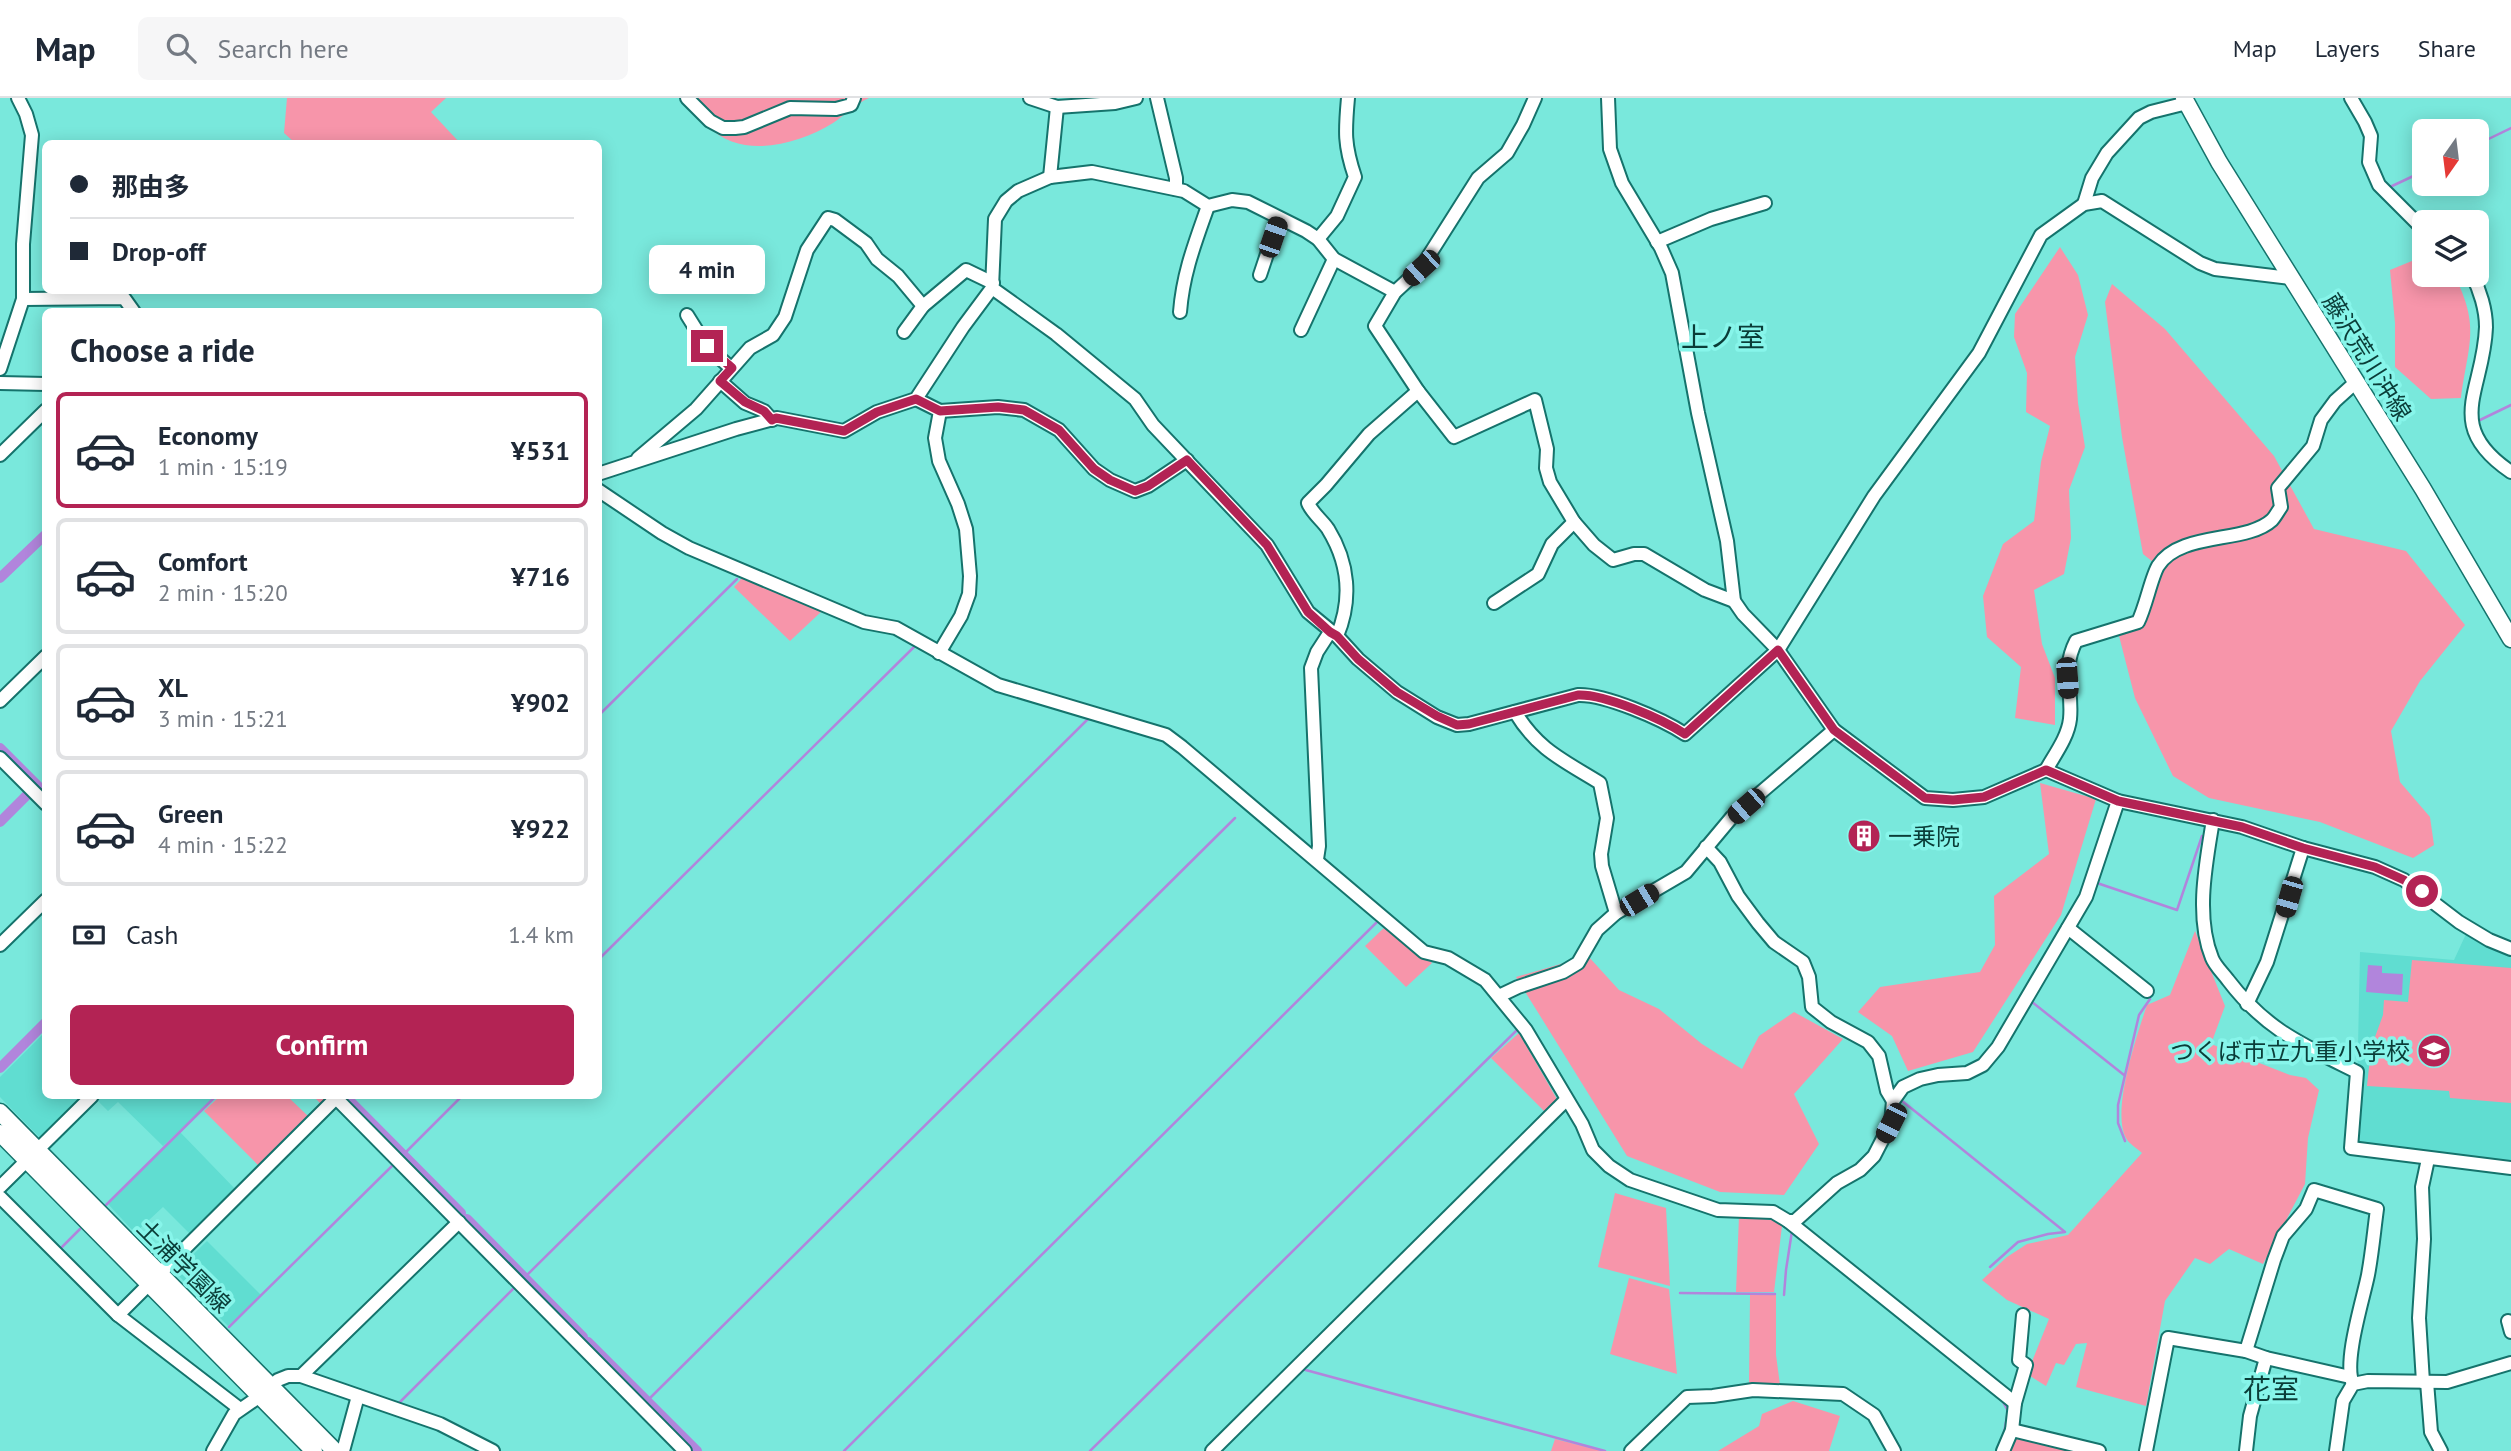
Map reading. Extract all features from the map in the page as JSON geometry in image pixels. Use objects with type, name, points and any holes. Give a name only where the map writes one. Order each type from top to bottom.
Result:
[{"type":"main road","name":"藤沢荒川沖線","points":[[2186,101],[2219,162],[2423,489],[2511,639]]},
{"type":"main road","name":"土浦学園線","points":[[0,1112],[32,1156],[266,1391],[335,1451]]},
{"type":"main road","name":"土浦学園線","points":[[0,1133],[32,1156]]},
{"type":"main road","name":"土浦学園線","points":[[266,1391],[314,1451]]},
{"type":"street","points":[[0,369],[2,352],[23,299],[23,244],[32,135],[18,98]]},
{"type":"street","points":[[687,98],[710,121],[723,128],[744,127],[790,108],[836,109],[851,105],[854,98]]},
{"type":"street","points":[[1030,98],[1057,107],[1115,103],[1136,98]]},
{"type":"street","points":[[1157,98],[1176,177],[1176,189]]},
{"type":"street","points":[[1318,239],[1337,216],[1355,177],[1345,139],[1348,98]]},
{"type":"street","points":[[1535,98],[1507,153],[1478,178],[1421,268],[1395,292],[1375,326],[1418,391],[1454,437],[1535,400],[1547,449],[1546,468],[1550,482],[1574,522],[1594,545],[1614,560],[1644,554],[1705,590],[1734,601]]},
{"type":"street","points":[[1608,98],[1610,149],[1622,183],[1672,273],[1698,413],[1727,541],[1734,601],[1778,650],[1834,730],[1925,798],[1953,800],[1984,797],[2046,770],[2062,742],[2070,719],[2067,678],[2069,654],[2076,641],[2138,622],[2158,566],[2170,555],[2202,540],[2251,531],[2271,521],[2281,507],[2278,488],[2313,446],[2322,420],[2336,401],[2356,382]]},
{"type":"street","points":[[2351,98],[2371,136],[2369,162],[2379,185],[2412,218]]},
{"type":"street","points":[[2084,204],[2092,178],[2107,153],[2139,118],[2186,101]]},
{"type":"street","points":[[1050,177],[1057,107]]},
{"type":"street","points":[[602,473],[776,418],[844,431],[877,412],[916,399],[993,285],[995,219],[1006,201],[1018,191],[1050,177],[1092,172],[1184,191],[1208,206],[1232,200],[1248,202],[1318,239],[1334,259],[1395,292]]},
{"type":"street","points":[[904,332],[923,306],[965,270],[993,285],[1135,399],[1153,425],[1267,545],[1308,612],[1397,692],[1437,716],[1457,725],[1469,724],[1578,695],[1592,694],[1616,702],[1685,734],[1778,650],[1874,496],[1979,353],[2041,235],[2084,204],[2102,201],[2200,263],[2215,269],[2290,278]]},
{"type":"street","points":[[1657,242],[1711,219],[1765,203]]},
{"type":"street","points":[[1180,312],[1182,283],[1208,206]]},
{"type":"street","points":[[633,463],[696,409],[750,348],[773,335],[785,317],[807,250],[828,218],[835,220],[866,243],[877,259],[898,276],[923,306]]},
{"type":"street","points":[[1260,275],[1279,218]]},
{"type":"street","points":[[1301,330],[1334,259]]},
{"type":"street","points":[[2476,287],[2486,325],[2470,419],[2480,446],[2511,472]]},
{"type":"street","points":[[23,299],[111,296],[124,298],[131,308]]},
{"type":"street","points":[[687,315],[707,346],[732,368]]},
{"type":"street","points":[[720,381],[745,402],[764,411],[772,420]]},
{"type":"street","points":[[0,383],[42,384]]},
{"type":"street","points":[[1317,859],[1319,846],[1311,667],[1317,652],[1345,617],[1348,602],[1346,570],[1327,528],[1308,503],[1369,433],[1418,391]]},
{"type":"street","points":[[916,399],[940,411],[998,407],[1024,410],[1059,430],[1102,475],[1135,491],[1148,486],[1187,460]]},
{"type":"street","points":[[939,653],[961,616],[969,594],[970,576],[966,529],[939,461],[935,438],[940,411]]},
{"type":"street","points":[[0,455],[42,414]]},
{"type":"street","points":[[602,493],[690,548],[864,622],[896,628],[998,685],[1166,736],[1317,859],[1424,951],[1448,958],[1485,980],[1526,1030],[1582,1124],[1593,1150],[1609,1166],[1630,1180],[1718,1210],[1773,1212],[1788,1221],[2015,1403]]},
{"type":"street","points":[[1494,603],[1538,574],[1552,544],[1574,522]]},
{"type":"street","points":[[0,701],[42,660]]},
{"type":"street","points":[[1515,712],[1528,733],[1546,750],[1600,783],[1607,818],[1601,854],[1602,866],[1616,913]]},
{"type":"street","points":[[1499,996],[1563,972],[1578,963],[1597,930],[1616,913],[1686,872],[1732,817],[1834,730]]},
{"type":"street","points":[[0,758],[42,800]]},
{"type":"street","points":[[2046,770],[2118,801],[2213,820],[2375,867],[2404,880],[2422,891],[2459,922],[2489,940],[2511,949]]},
{"type":"street","points":[[1788,1221],[1795,1221],[1837,1183],[1860,1170],[1874,1156],[1891,1123],[1893,1101],[1903,1087],[1938,1075],[1967,1073],[1983,1065],[2008,1031],[2086,898],[2118,801]]},
{"type":"street","points":[[2213,820],[2205,869],[2203,905],[2204,925],[2212,960],[2247,1004],[2277,1030],[2357,1072],[2351,1148],[2511,1168]]},
{"type":"street","points":[[1706,847],[1720,862],[1738,895],[1774,942],[1803,962],[1809,977],[1812,1007],[1832,1022],[1868,1042],[1879,1056],[1887,1091],[1893,1101]]},
{"type":"street","points":[[2247,1004],[2278,932],[2303,848]]},
{"type":"street","points":[[0,945],[42,904]]},
{"type":"street","points":[[2068,928],[2147,991]]},
{"type":"street","points":[[0,1187],[89,1099]]},
{"type":"street","points":[[118,1315],[333,1099]]},
{"type":"street","points":[[337,1099],[685,1451]]},
{"type":"street","points":[[1212,1451],[1566,1100]]},
{"type":"street","points":[[2428,1158],[2422,1187],[2424,1239],[2419,1318],[2431,1432],[2441,1451]]},
{"type":"street","points":[[2246,1351],[2283,1236],[2306,1209],[2314,1190],[2377,1209],[2368,1275],[2353,1341],[2352,1380],[2343,1401],[2336,1451]]},
{"type":"street","points":[[0,1197],[118,1315],[240,1409]]},
{"type":"street","points":[[301,1376],[459,1222]]},
{"type":"street","points":[[2003,1451],[2012,1430],[2015,1403],[2026,1365],[2019,1360],[2023,1315]]},
{"type":"street","points":[[2146,1451],[2168,1338],[2246,1351],[2352,1380],[2447,1382],[2511,1363]]},
{"type":"street","points":[[2246,1451],[2250,1416],[2266,1358]]},
{"type":"street","points":[[213,1451],[234,1414],[278,1380],[288,1376],[301,1376],[440,1424],[488,1449]]},
{"type":"street","points":[[1631,1451],[1687,1397],[1754,1390],[1843,1395],[1874,1415],[1894,1451]]},
{"type":"street","points":[[343,1451],[358,1396]]},
{"type":"street","points":[[2012,1430],[2099,1451]]},
{"type":"shaded area","points":[[287,98],[446,98],[431,112],[457,140],[292,140],[284,133]]},
{"type":"shaded area","points":[[691,98],[869,98],[833,123],[803,138],[769,146],[753,146],[721,137],[705,123]]},
{"type":"shaded area","points":[[2060,247],[2078,275],[2088,315],[2075,357],[2085,447],[2069,490],[2071,538],[2064,574],[2034,590],[2042,644],[2055,678],[2055,725],[2015,718],[2021,667],[1987,637],[1983,596],[2003,544],[2034,521],[2041,462],[2050,426],[2026,412],[2027,373],[2014,337],[2015,314]]},
{"type":"shaded area","points":[[2412,261],[2412,287],[2459,287],[2470,323],[2469,350],[2461,398],[2431,399],[2395,367],[2395,323],[2390,270]]},
{"type":"shaded area","points":[[2112,284],[2165,329],[2274,456],[2314,529],[2406,551],[2465,625],[2420,681],[2391,731],[2400,782],[2430,817],[2434,845],[2413,858],[2320,822],[2209,798],[2173,776],[2135,698],[2118,632],[2138,622],[2158,566],[2143,554],[2122,437],[2105,302]]},
{"type":"shaded area","points":[[743,577],[822,611],[790,641],[734,587]]},
{"type":"shaded area","points":[[2040,783],[2096,799],[2061,915],[1973,1052],[1908,1071],[1892,1036],[1858,1012],[1880,987],[1980,972],[1995,945],[1994,896],[2049,854]]},
{"type":"shaded area","points":[[1387,925],[1432,963],[1406,987],[1365,946]]},
{"type":"shaded area","points":[[2195,931],[2225,1006],[2211,1044],[2290,1075],[2306,1078],[2319,1090],[2308,1138],[2305,1184],[2263,1264],[2229,1249],[2210,1264],[2195,1258],[2165,1301],[2146,1406],[2076,1387],[2087,1343],[2076,1344],[2064,1365],[2056,1363],[2046,1386],[2027,1374],[2049,1319],[2007,1300],[1982,1280],[2007,1257],[2027,1244],[2068,1235],[2142,1153],[2127,1140],[2122,1126],[2123,1092],[2127,1073],[2147,1005],[2170,995]]},
{"type":"shaded area","name":"つくば市立九重小学校","points":[[2466,934],[2511,954],[2511,1163],[2359,1146],[2356,1141],[2360,952],[2454,960]]},
{"type":"shaded area","points":[[1588,956],[1619,990],[1659,1009],[1702,1044],[1742,1069],[1759,1036],[1794,1012],[1843,1039],[1794,1094],[1819,1144],[1784,1195],[1720,1192],[1627,1156],[1516,977]]},
{"type":"shaded area","points":[[2412,960],[2511,968],[2511,1103],[2450,1098],[2449,1091],[2367,1086],[2371,1048],[2383,1015],[2384,1000],[2408,1002]]},
{"type":"shaded area","points":[[2368,965],[2382,966],[2382,973],[2403,974],[2402,995],[2366,992]]},
{"type":"shaded area","points":[[1519,1033],[1558,1101],[1546,1113],[1491,1058]]},
{"type":"shaded area","points":[[42,1035],[42,1099],[82,1099],[41,1139],[0,1097],[0,1077]]},
{"type":"shaded area","points":[[96,1099],[213,1099],[163,1146],[118,1102],[108,1111]]},
{"type":"shaded area","points":[[217,1099],[290,1099],[308,1116],[321,1104],[316,1099],[330,1100],[261,1168],[204,1111]]},
{"type":"shaded area","points":[[180,1132],[237,1191],[191,1235],[163,1207],[135,1233],[108,1204]]},
{"type":"shaded area","points":[[1615,1193],[1666,1208],[1670,1286],[1598,1267]]},
{"type":"shaded area","points":[[1739,1216],[1780,1221],[1782,1226],[1774,1292],[1736,1292]]},
{"type":"shaded area","points":[[207,1241],[261,1295],[228,1326],[175,1272]]},
{"type":"shaded area","points":[[1629,1278],[1669,1289],[1677,1374],[1610,1354]]},
{"type":"shaded area","points":[[1750,1295],[1776,1295],[1776,1355],[1780,1385],[1749,1383]]},
{"type":"shaded area","points":[[1793,1401],[1840,1416],[1829,1451],[1718,1451],[1759,1426],[1762,1414]]},
{"type":"shaded area","points":[[2013,1436],[2076,1451],[2009,1451]]},
{"type":"shaded area","points":[[1555,1439],[1603,1451],[1551,1451]]},
{"type":"waterway","points":[[2489,139],[2511,128]]},
{"type":"waterway","points":[[2390,187],[2412,177]]},
{"type":"waterway","points":[[2480,420],[2511,405]]},
{"type":"waterway","points":[[0,578],[42,538]]},
{"type":"waterway","points":[[602,712],[737,579]]},
{"type":"waterway","points":[[602,956],[916,645]]},
{"type":"waterway","points":[[524,1278],[1088,719]]},
{"type":"waterway","points":[[0,748],[42,790]]},
{"type":"waterway","points":[[0,822],[29,793]]},
{"type":"waterway","points":[[647,1401],[1235,818]]},
{"type":"waterway","points":[[2097,883],[2177,910],[2202,836]]},
{"type":"waterway","points":[[844,1451],[1379,920]]},
{"type":"waterway","points":[[2125,1141],[2118,1123],[2118,1105],[2139,1015],[2150,999]]},
{"type":"waterway","points":[[2032,1002],[2124,1075]]},
{"type":"waterway","points":[[0,1068],[42,1026]]},
{"type":"waterway","points":[[1090,1451],[1517,1030]]},
{"type":"waterway","points":[[106,1205],[213,1099]]},
{"type":"waterway","points":[[348,1099],[461,1213]]},
{"type":"waterway","points":[[403,1155],[459,1099]]},
{"type":"waterway","points":[[1901,1100],[2065,1232],[2018,1242],[1990,1267]]},
{"type":"waterway","points":[[229,1327],[394,1164]]},
{"type":"waterway","points":[[467,1219],[583,1337]]},
{"type":"waterway","points":[[60,1249],[80,1229]]},
{"type":"waterway","points":[[1784,1295],[1792,1231]]},
{"type":"waterway","points":[[398,1404],[516,1286]]},
{"type":"waterway","points":[[1680,1293],[1775,1294]]},
{"type":"waterway","points":[[588,1342],[697,1451]]},
{"type":"waterway","points":[[1302,1369],[1605,1451]]},
{"type":"waterway","points":[[2002,1400],[2008,1411],[2004,1433]]},
{"type":"place","name":"一乗院","points":[[1864,836]]},
{"type":"place","name":"つくば市立九重小学校","points":[[2434,1051]]},
{"type":"district","name":"上ノ室","points":[[1723,336]]},
{"type":"district","name":"花室","points":[[2271,1388]]},
{"type":"route","points":[[707,346],[732,368],[720,381],[745,402],[764,411],[772,420],[776,418],[844,431],[877,412],[916,399],[940,411],[998,407],[1024,410],[1059,430],[1094,469],[1110,480],[1135,491],[1148,486],[1187,460],[1267,545],[1308,612],[1397,692],[1457,725],[1578,695],[1592,694],[1616,702],[1685,734],[1778,650],[1834,730],[1925,798],[1953,800],[1984,797],[2046,770],[2118,801],[2242,827],[2303,848],[2375,867],[2422,891]]}]
